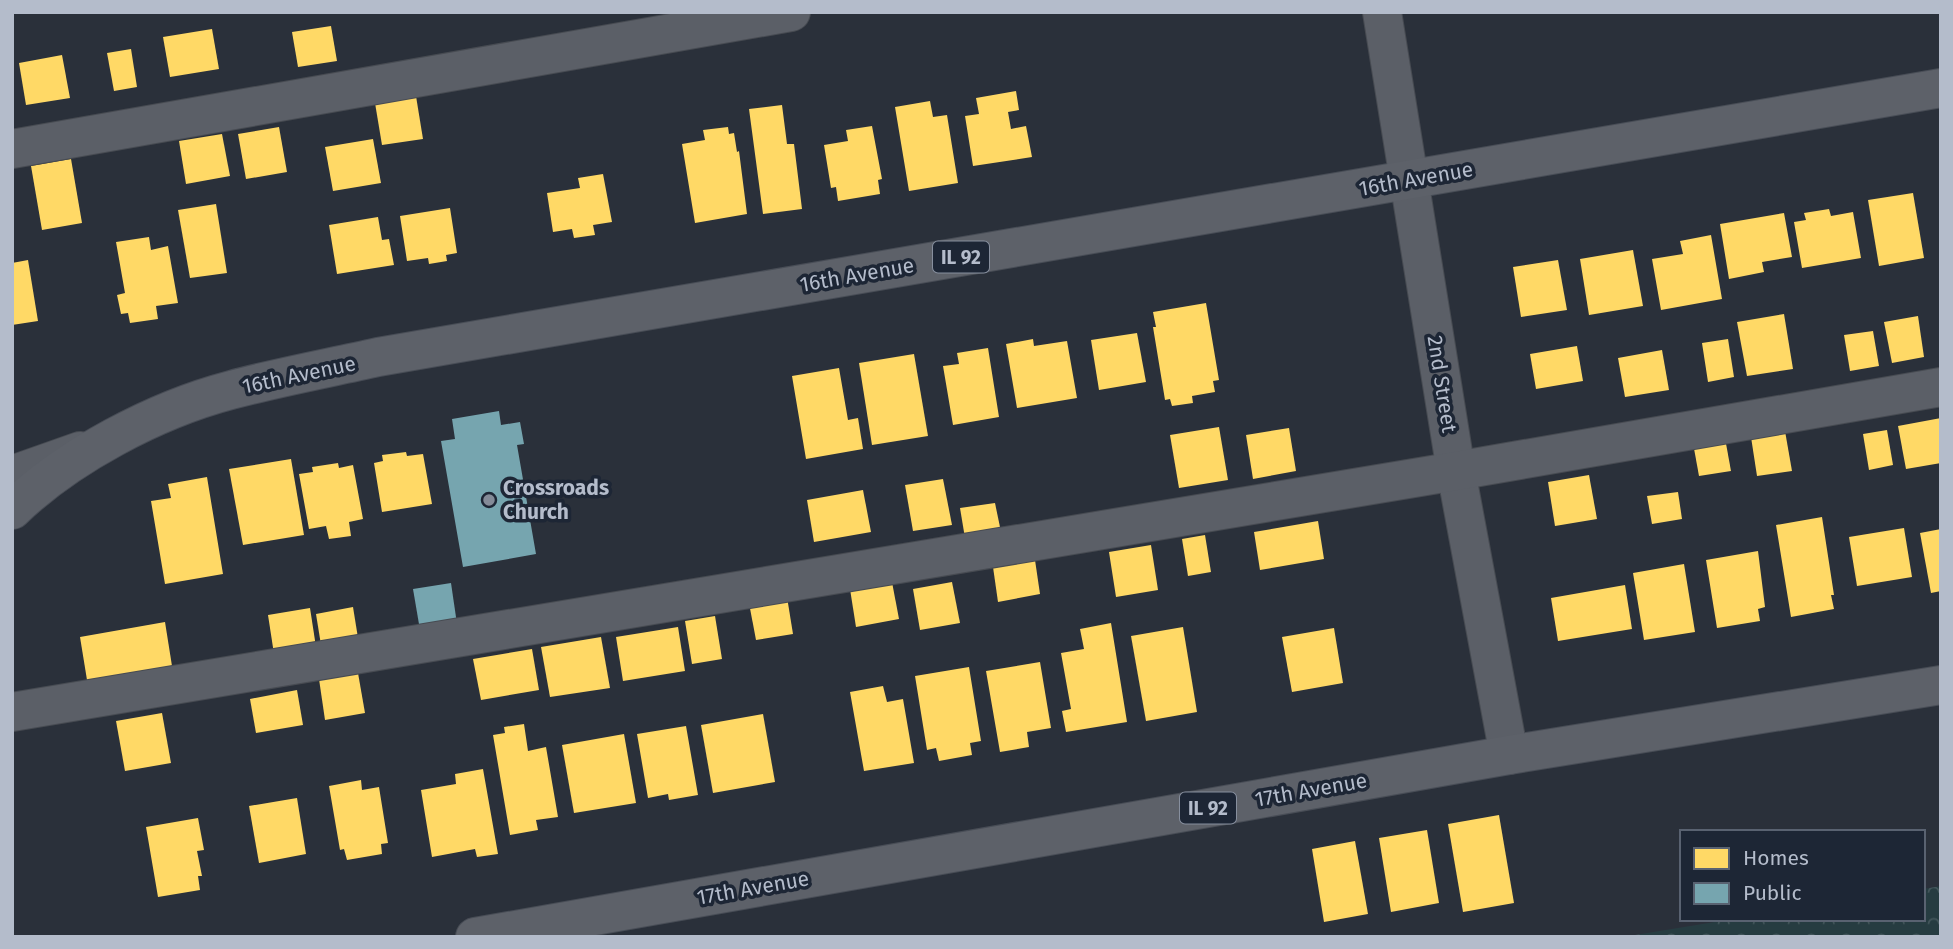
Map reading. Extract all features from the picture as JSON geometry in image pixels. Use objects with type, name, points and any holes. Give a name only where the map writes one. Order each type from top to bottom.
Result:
[{"type":"main road","name":"16th Avenue","points":[[12,510],[38,485],[100,444],[159,416],[229,390],[378,357],[1941,88]]},
{"type":"main road","name":"17th Avenue","points":[[475,937],[1509,755],[1941,685]]},
{"type":"street","points":[[12,149],[791,12]]},
{"type":"street","name":"2nd Street","points":[[1382,12],[1456,471],[1509,755]]},
{"type":"street","points":[[12,712],[1456,471],[1941,387]]},
{"type":"street","points":[[12,475],[100,444]]},
{"type":"green space","points":[[1941,886],[1941,937],[1623,937],[1721,921],[1925,921],[1925,889]]},
{"type":"building: Homes","points":[[331,26],[337,61],[298,67],[292,32]]},
{"type":"building: Homes","points":[[212,29],[219,69],[170,77],[163,37]]},
{"type":"building: Homes","points":[[131,49],[137,87],[114,91],[107,53]]},
{"type":"building: Homes","points":[[62,55],[70,98],[26,105],[19,63]]},
{"type":"building: Homes","points":[[415,90],[423,139],[382,145],[374,97]]},
{"type":"building: Homes","points":[[1016,91],[1019,110],[1008,112],[1011,129],[1026,126],[1032,157],[973,166],[965,116],[979,114],[976,98]]},
{"type":"building: Homes","points":[[930,101],[933,117],[947,115],[958,183],[909,191],[895,107]]},
{"type":"building: Homes","points":[[782,105],[787,144],[794,144],[802,209],[763,214],[749,109]]},
{"type":"building: Homes","points":[[872,126],[882,179],[878,180],[880,194],[838,201],[836,187],[831,188],[824,145],[848,141],[846,130]]},
{"type":"building: Homes","points":[[279,127],[287,172],[246,179],[238,134]]},
{"type":"building: Homes","points":[[728,127],[729,134],[734,133],[737,152],[739,151],[747,214],[695,223],[682,144],[705,140],[703,130]]},
{"type":"building: Homes","points":[[222,134],[230,176],[186,184],[179,141]]},
{"type":"building: Homes","points":[[373,139],[381,183],[333,191],[325,147]]},
{"type":"building: Homes","points":[[71,159],[82,223],[42,230],[31,166]]},
{"type":"building: Homes","points":[[603,174],[612,222],[593,225],[595,235],[574,238],[572,229],[553,232],[547,193],[580,188],[578,178]]},
{"type":"building: Homes","points":[[1913,193],[1924,258],[1879,266],[1868,200]]},
{"type":"building: Homes","points":[[216,204],[227,273],[190,278],[178,210]]},
{"type":"building: Homes","points":[[450,208],[457,253],[446,255],[447,261],[429,264],[428,258],[407,261],[400,216]]},
{"type":"building: Homes","points":[[1829,209],[1831,216],[1853,212],[1861,258],[1802,268],[1794,222],[1806,220],[1804,213]]},
{"type":"building: Homes","points":[[1784,213],[1792,257],[1762,262],[1764,272],[1729,279],[1720,224]]},
{"type":"building: Homes","points":[[378,217],[382,240],[389,239],[394,265],[337,274],[329,225]]},
{"type":"building: Homes","points":[[1711,235],[1722,299],[1661,310],[1652,259],[1683,254],[1680,241]]},
{"type":"building: Homes","points":[[149,237],[151,250],[168,246],[178,303],[156,306],[158,319],[130,323],[128,313],[121,314],[117,295],[125,293],[116,242]]},
{"type":"building: Homes","points":[[1633,250],[1643,306],[1589,315],[1580,259]]},
{"type":"building: Homes","points":[[28,260],[38,321],[12,325],[12,263]]},
{"type":"building: Homes","points":[[1558,260],[1567,310],[1521,317],[1513,267]]},
{"type":"building: Homes","points":[[1206,303],[1219,380],[1213,381],[1215,392],[1192,396],[1193,403],[1172,406],[1170,399],[1165,400],[1153,312]]},
{"type":"building: Homes","points":[[1784,314],[1793,369],[1747,376],[1737,322]]},
{"type":"building: Homes","points":[[1918,316],[1924,357],[1892,363],[1884,322]]},
{"type":"building: Homes","points":[[1873,331],[1879,366],[1850,371],[1844,335]]},
{"type":"building: Homes","points":[[1137,333],[1146,382],[1099,390],[1091,340]]},
{"type":"building: Homes","points":[[1033,339],[1034,346],[1067,341],[1077,398],[1017,408],[1006,344]]},
{"type":"building: Homes","points":[[1728,339],[1734,377],[1708,382],[1702,343]]},
{"type":"building: Homes","points":[[1577,346],[1583,381],[1536,389],[1530,354]]},
{"type":"building: Homes","points":[[988,348],[999,417],[953,425],[943,366],[959,364],[957,353]]},
{"type":"building: Homes","points":[[1662,350],[1669,390],[1625,397],[1618,358]]},
{"type":"building: Homes","points":[[914,354],[928,436],[872,445],[859,363]]},
{"type":"building: Homes","points":[[839,368],[848,420],[858,418],[863,449],[806,459],[792,376]]},
{"type":"building: Homes","points":[[1941,418],[1941,463],[1906,469],[1898,426]]},
{"type":"building: Homes","points":[[1219,427],[1228,480],[1179,488],[1170,435]]},
{"type":"building: Homes","points":[[1289,428],[1296,471],[1253,479],[1246,435]]},
{"type":"building: Homes","points":[[1887,430],[1893,465],[1869,470],[1863,434]]},
{"type":"building: Homes","points":[[1785,431],[1792,471],[1757,476],[1751,437]]},
{"type":"building: Homes","points":[[1725,438],[1731,471],[1699,476],[1693,443]]},
{"type":"building: Homes","points":[[406,452],[407,456],[423,454],[432,504],[382,512],[374,463],[383,461],[382,455]]},
{"type":"building: Homes","points":[[291,459],[304,535],[243,545],[229,469]]},
{"type":"building: Homes","points":[[338,463],[339,468],[353,465],[363,519],[349,522],[351,536],[329,539],[326,526],[309,529],[299,474],[313,472],[312,467]]},
{"type":"building: Homes","points":[[1589,475],[1597,519],[1555,526],[1548,482]]},
{"type":"building: Homes","points":[[207,477],[223,574],[165,584],[151,501],[171,498],[168,484]]},
{"type":"building: Homes","points":[[943,479],[952,525],[913,531],[905,485]]},
{"type":"building: Homes","points":[[863,490],[871,532],[814,542],[807,500]]},
{"type":"building: Homes","points":[[1678,492],[1682,519],[1652,524],[1647,496]]},
{"type":"building: Homes","points":[[995,503],[1001,532],[965,538],[960,508]]},
{"type":"building: Homes","points":[[1822,517],[1834,609],[1791,617],[1776,525]]},
{"type":"building: Homes","points":[[1318,521],[1324,559],[1260,570],[1254,532]]},
{"type":"building: Homes","points":[[1904,528],[1912,577],[1857,586],[1849,537]]},
{"type":"building: Homes","points":[[1941,529],[1941,591],[1931,593],[1920,533]]},
{"type":"building: Homes","points":[[1205,535],[1211,572],[1188,576],[1182,539]]},
{"type":"building: Homes","points":[[1151,545],[1158,590],[1116,597],[1109,552]]},
{"type":"building: Homes","points":[[1758,551],[1765,607],[1758,609],[1760,621],[1717,628],[1706,560]]},
{"type":"building: Homes","points":[[1035,560],[1040,594],[998,602],[993,567]]},
{"type":"building: Homes","points":[[1684,564],[1695,632],[1644,640],[1633,573]]},
{"type":"building: Homes","points":[[892,582],[899,619],[856,627],[850,589]]},
{"type":"building: Homes","points":[[952,582],[960,623],[920,630],[913,589]]},
{"type":"building: Homes","points":[[1625,585],[1632,629],[1558,641],[1551,598]]},
{"type":"building: Homes","points":[[787,597],[793,634],[756,640],[749,603]]},
{"type":"building: Homes","points":[[353,607],[358,638],[321,645],[316,614]]},
{"type":"building: Homes","points":[[310,608],[316,647],[274,654],[268,615]]},
{"type":"building: Homes","points":[[715,616],[722,659],[692,664],[685,621]]},
{"type":"building: Homes","points":[[165,622],[172,666],[87,680],[80,637]]},
{"type":"building: Homes","points":[[1111,623],[1127,722],[1066,732],[1062,711],[1071,709],[1061,653],[1084,649],[1080,629]]},
{"type":"building: Homes","points":[[678,627],[685,671],[623,681],[616,637]]},
{"type":"building: Homes","points":[[1183,627],[1197,712],[1146,721],[1131,636]]},
{"type":"building: Homes","points":[[1334,628],[1343,683],[1292,692],[1282,637]]},
{"type":"building: Homes","points":[[601,637],[610,688],[550,697],[541,647]]},
{"type":"building: Homes","points":[[532,649],[539,690],[481,700],[473,659]]},
{"type":"building: Homes","points":[[1040,662],[1051,728],[1027,732],[1029,747],[1000,752],[986,671]]},
{"type":"building: Homes","points":[[969,667],[981,741],[970,743],[972,755],[939,761],[936,748],[927,750],[915,676]]},
{"type":"building: Homes","points":[[358,673],[365,713],[325,720],[319,679]]},
{"type":"building: Homes","points":[[883,686],[887,702],[903,699],[914,763],[864,771],[850,692]]},
{"type":"building: Homes","points":[[297,690],[303,725],[256,733],[250,699]]},
{"type":"building: Homes","points":[[162,713],[171,763],[125,771],[116,721]]},
{"type":"building: Homes","points":[[763,714],[775,782],[713,793],[701,725]]},
{"type":"building: Homes","points":[[524,724],[528,751],[546,747],[558,817],[536,820],[538,830],[510,835],[493,735],[505,733],[504,727]]},
{"type":"building: Homes","points":[[686,726],[698,795],[669,800],[668,794],[648,798],[637,734]]},
{"type":"building: Homes","points":[[624,734],[636,803],[574,813],[562,745]]},
{"type":"building: Homes","points":[[483,769],[498,854],[477,857],[475,849],[432,857],[421,790],[456,784],[455,774]]},
{"type":"building: Homes","points":[[361,780],[362,790],[379,787],[388,843],[381,844],[382,854],[347,860],[344,849],[340,850],[329,786]]},
{"type":"building: Homes","points":[[297,798],[306,854],[259,863],[249,806]]},
{"type":"building: Homes","points":[[1499,815],[1514,903],[1463,912],[1448,824]]},
{"type":"building: Homes","points":[[198,818],[204,850],[197,851],[202,876],[198,876],[200,890],[158,897],[146,827]]},
{"type":"building: Homes","points":[[1427,830],[1439,903],[1391,912],[1379,838]]},
{"type":"building: Homes","points":[[1355,841],[1368,914],[1324,922],[1312,849]]},
{"type":"building: Public","name":"Crossroads Church","points":[[499,411],[501,425],[520,422],[524,444],[517,445],[536,554],[463,567],[441,441],[455,439],[452,419]]},
{"type":"building: Public","points":[[451,583],[457,624],[420,630],[413,589]]},
{"type":"place","name":"Crossroads Church","points":[[489,500]]}]
